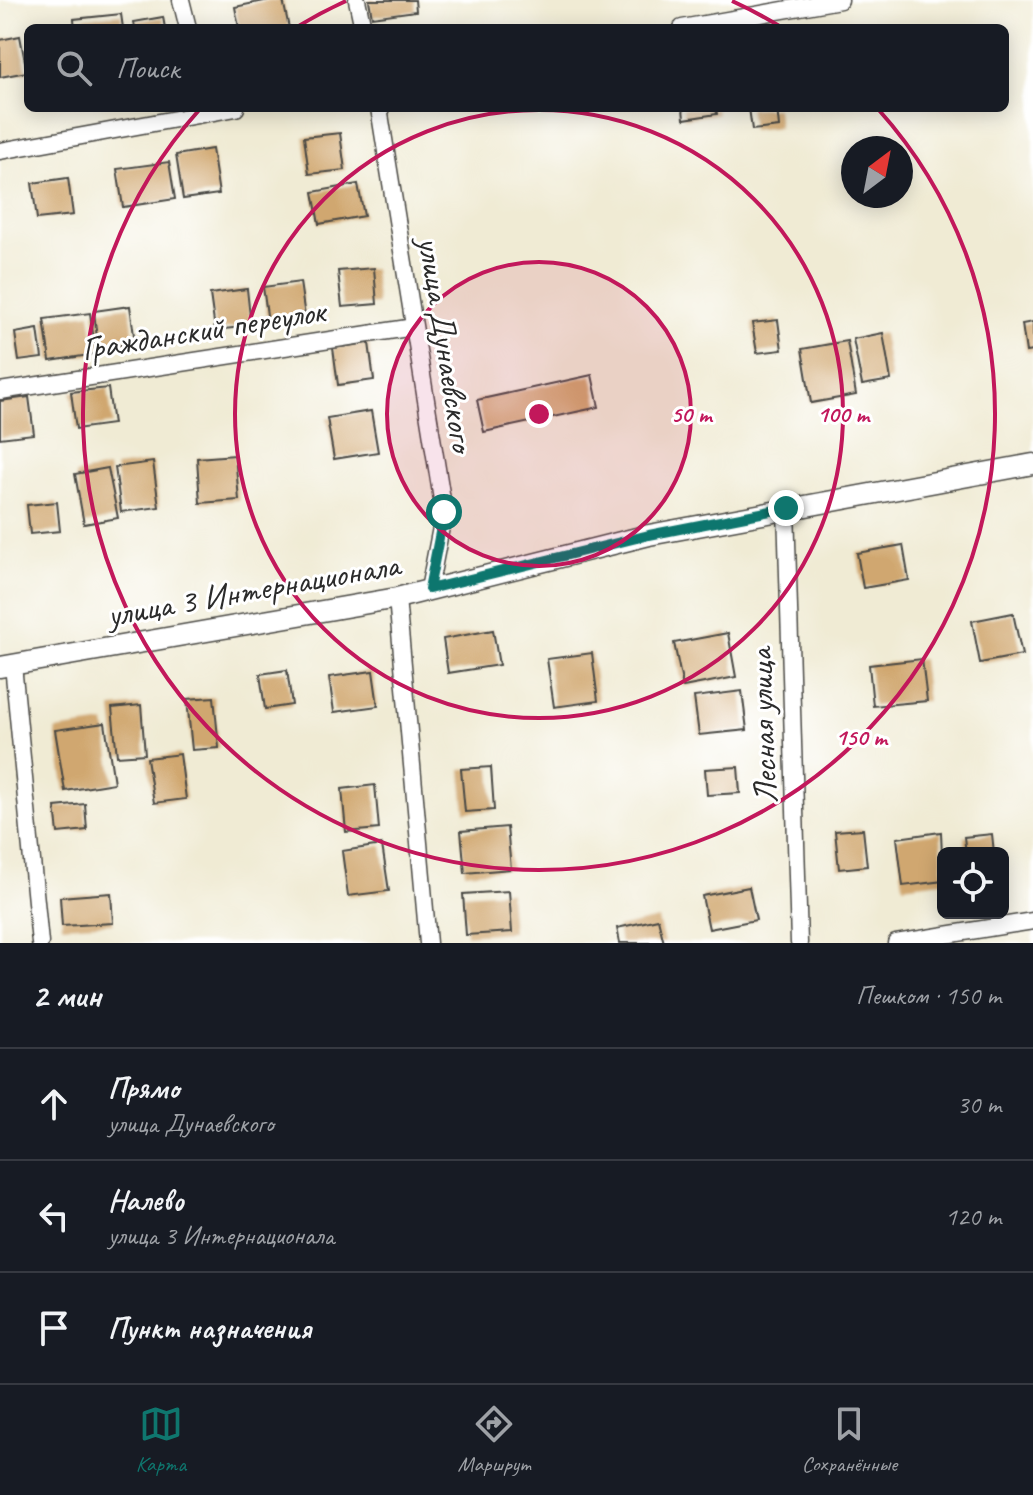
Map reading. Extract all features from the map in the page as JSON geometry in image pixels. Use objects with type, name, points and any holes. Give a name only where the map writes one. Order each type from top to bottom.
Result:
[{"type":"street","points":[[181,0],[187,24]]},
{"type":"street","points":[[357,0],[362,24]]},
{"type":"street","points":[[705,24],[840,0]]},
{"type":"street","points":[[0,151],[202,112]]},
{"type":"street","name":"улица Дунаевского","points":[[380,112],[444,512],[429,589]]},
{"type":"street","name":"Гражданский переулок","points":[[0,391],[414,327]]},
{"type":"street","name":"улица 3 Интернационала","points":[[6,666],[397,598],[649,535],[1033,464]]},
{"type":"street","name":"Лесная улица","points":[[786,508],[799,943]]},
{"type":"street","points":[[397,598],[428,943]]},
{"type":"street","points":[[6,666],[40,943]]},
{"type":"street","points":[[896,943],[1033,921]]},
{"type":"building","points":[[283,0],[288,24],[238,24],[235,7]]},
{"type":"building","points":[[369,0],[415,0],[416,11],[372,17]]},
{"type":"building","points":[[121,14],[122,24],[75,24],[74,19]]},
{"type":"building","points":[[163,17],[164,24],[134,24]]},
{"type":"building","points":[[20,36],[24,73],[0,77],[0,40]]},
{"type":"building","points":[[683,112],[717,112],[717,114],[684,119]]},
{"type":"building","points":[[750,112],[777,112],[779,127],[752,130]]},
{"type":"building","points":[[340,133],[345,170],[309,174],[304,137]]},
{"type":"building","points":[[212,149],[219,194],[183,199],[176,155]]},
{"type":"building","points":[[169,162],[175,199],[123,207],[117,169]]},
{"type":"building","points":[[68,178],[73,215],[37,219],[32,183]]},
{"type":"building","points":[[358,184],[364,216],[319,224],[313,192]]},
{"type":"building","points":[[374,268],[377,304],[342,307],[338,271]]},
{"type":"building","points":[[300,282],[305,317],[268,322],[263,287]]},
{"type":"building","points":[[247,289],[251,326],[215,330],[210,294]]},
{"type":"building","points":[[130,306],[135,343],[98,348],[94,311]]},
{"type":"building","points":[[90,313],[96,354],[50,361],[44,319]]},
{"type":"building","points":[[778,320],[782,350],[757,353],[752,323]]},
{"type":"building","points":[[1033,322],[1033,351],[1026,352],[1022,324]]},
{"type":"building","points":[[38,329],[42,358],[19,361],[15,333]]},
{"type":"building","points":[[883,333],[891,380],[862,385],[853,339]]},
{"type":"building","points":[[847,341],[856,395],[811,403],[802,349]]},
{"type":"building","points":[[369,343],[374,380],[338,385],[333,348]]},
{"type":"building","points":[[592,375],[599,407],[484,432],[477,400]]},
{"type":"building","points":[[108,388],[113,424],[76,429],[71,392]]},
{"type":"building","points":[[29,397],[34,434],[0,438],[0,401]]},
{"type":"building","points":[[371,411],[378,452],[334,459],[327,418]]},
{"type":"building","points":[[235,455],[239,500],[200,503],[197,458]]},
{"type":"building","points":[[153,462],[159,507],[121,512],[115,467]]},
{"type":"building","points":[[108,468],[118,518],[84,524],[75,474]]},
{"type":"building","points":[[57,502],[60,531],[30,534],[27,505]]},
{"type":"building","points":[[903,545],[909,580],[863,588],[857,553]]},
{"type":"building","points":[[1013,613],[1022,655],[980,663],[972,621]]},
{"type":"building","points":[[493,630],[499,665],[448,673],[443,639]]},
{"type":"building","points":[[728,633],[736,677],[683,687],[674,643]]},
{"type":"building","points":[[592,653],[598,701],[554,707],[547,659]]},
{"type":"building","points":[[922,659],[927,701],[873,706],[869,665]]},
{"type":"building","points":[[287,670],[292,705],[265,709],[260,674]]},
{"type":"building","points":[[373,671],[378,706],[334,712],[329,677]]},
{"type":"building","points":[[742,691],[747,730],[699,735],[694,697]]},
{"type":"building","points":[[214,697],[219,748],[192,750],[187,699]]},
{"type":"building","points":[[141,705],[145,754],[117,756],[112,708]]},
{"type":"building","points":[[105,723],[114,783],[65,791],[55,730]]},
{"type":"building","points":[[180,754],[186,799],[154,803],[147,758]]},
{"type":"building","points":[[491,767],[494,810],[465,812],[461,769]]},
{"type":"building","points":[[738,767],[740,793],[707,795],[705,769]]},
{"type":"building","points":[[375,785],[379,829],[346,832],[342,789]]},
{"type":"building","points":[[85,804],[87,830],[58,833],[55,807]]},
{"type":"building","points":[[507,827],[511,869],[465,873],[461,831]]},
{"type":"building","points":[[863,829],[867,866],[839,869],[835,831]]},
{"type":"building","points":[[941,832],[942,847],[937,847],[937,882],[903,886],[897,838]]},
{"type":"building","points":[[992,834],[993,847],[965,847],[964,837]]},
{"type":"building","points":[[382,845],[389,891],[348,896],[342,851]]},
{"type":"building","points":[[749,887],[756,920],[709,929],[702,896]]},
{"type":"building","points":[[509,891],[512,932],[466,935],[463,894]]},
{"type":"building","points":[[111,893],[113,923],[62,926],[60,897]]},
{"type":"building","points":[[658,919],[664,943],[620,943],[617,928]]},
{"type":"route","points":[[444,512],[429,589],[649,535],[786,508]]}]
